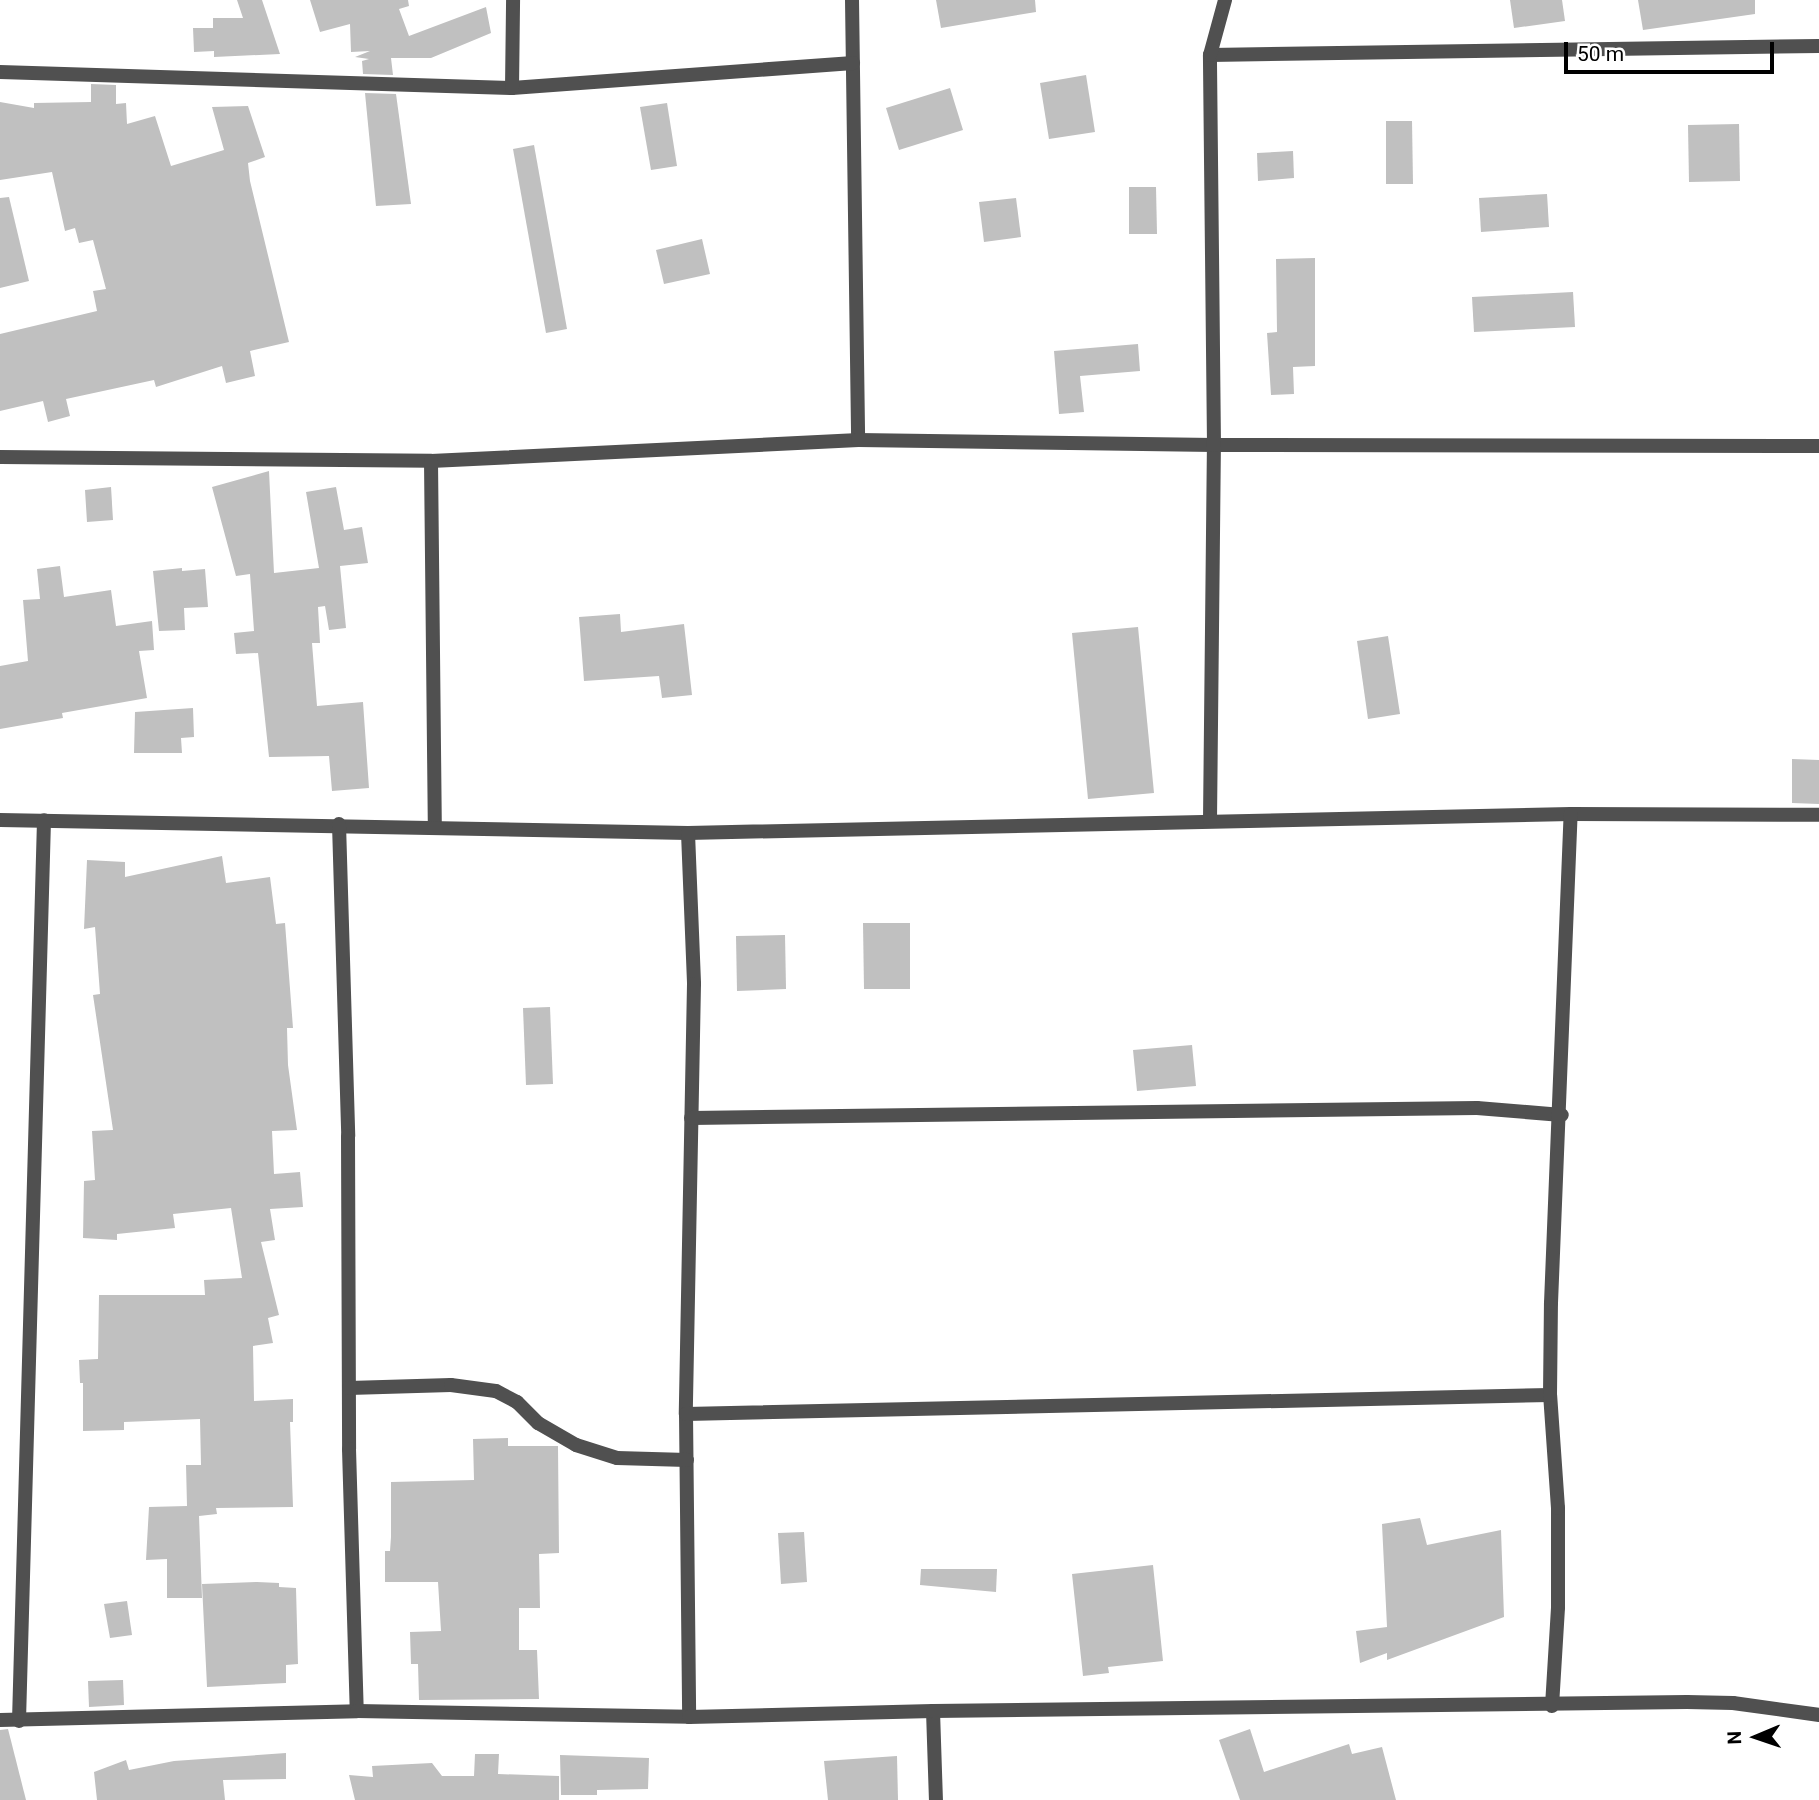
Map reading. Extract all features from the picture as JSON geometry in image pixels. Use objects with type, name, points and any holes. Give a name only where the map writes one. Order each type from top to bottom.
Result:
[{"type":"street","points":[[512,88],[513,0]]},
{"type":"street","points":[[852,0],[859,440]]},
{"type":"street","points":[[1210,820],[1214,445],[1210,55],[1225,0]]},
{"type":"street","points":[[1210,55],[1819,46]]},
{"type":"street","points":[[0,72],[512,88],[853,63]]},
{"type":"street","points":[[0,457],[431,461],[859,440],[1214,445],[1819,446]]},
{"type":"street","points":[[431,461],[435,828]]},
{"type":"street","points":[[1552,1706],[1558,1607],[1558,1508],[1550,1395],[1554,1218],[1562,1115],[1572,814]]},
{"type":"street","points":[[0,820],[339,824],[688,833],[1210,820],[1391,820],[1572,814],[1819,815]]},
{"type":"street","points":[[19,1721],[44,820]]},
{"type":"street","points":[[339,824],[348,1136],[349,1388],[357,1711]]},
{"type":"street","points":[[688,833],[694,984],[686,1414],[689,1717]]},
{"type":"street","points":[[691,1118],[1477,1108],[1562,1115]]},
{"type":"street","points":[[349,1388],[451,1385],[496,1391],[517,1402],[538,1423],[576,1445],[617,1458],[687,1461]]},
{"type":"street","points":[[686,1414],[1550,1395]]},
{"type":"street","points":[[0,1720],[357,1711],[689,1717],[933,1711],[1733,1703],[1819,1716]]},
{"type":"street","points":[[933,1711],[936,1800]]},
{"type":"building","points":[[237,0],[262,0],[280,54],[214,57],[214,51],[194,52],[193,28],[213,28],[213,18],[243,18]]},
{"type":"building","points":[[310,0],[408,0],[409,6],[399,9],[409,36],[486,7],[491,33],[431,58],[391,58],[393,75],[363,74],[362,61],[369,59],[355,57],[370,51],[351,52],[350,24],[320,32]]},
{"type":"building","points":[[936,0],[1035,0],[1036,12],[941,28]]},
{"type":"building","points":[[1510,0],[1562,0],[1565,21],[1514,28]]},
{"type":"building","points":[[1638,0],[1755,0],[1755,14],[1643,30]]},
{"type":"building","points":[[1086,75],[1095,132],[1049,139],[1040,83]]},
{"type":"building","points":[[91,84],[116,85],[116,104],[126,103],[127,124],[155,116],[171,166],[224,150],[212,107],[248,106],[265,157],[248,163],[250,181],[289,342],[250,351],[255,376],[226,383],[222,366],[156,387],[154,380],[66,399],[70,416],[48,422],[43,401],[0,411],[0,334],[97,311],[93,291],[106,289],[93,240],[79,243],[75,228],[65,231],[52,172],[0,180],[0,102],[34,108],[34,103],[91,102]]},
{"type":"building","points":[[950,88],[963,130],[899,150],[886,108]]},
{"type":"building","points":[[365,93],[396,94],[411,204],[376,206]]},
{"type":"building","points":[[667,103],[677,166],[651,170],[640,107]]},
{"type":"building","points":[[1386,121],[1412,121],[1413,184],[1386,184]]},
{"type":"building","points":[[1739,124],[1740,181],[1689,182],[1688,125]]},
{"type":"building","points":[[534,145],[567,329],[546,333],[513,149]]},
{"type":"building","points":[[1293,151],[1294,178],[1258,181],[1257,153]]},
{"type":"building","points":[[1129,187],[1156,187],[1157,234],[1129,234]]},
{"type":"building","points":[[1547,194],[1549,227],[1481,232],[1479,198]]},
{"type":"building","points":[[9,197],[29,281],[0,288],[0,198]]},
{"type":"building","points":[[1016,198],[1021,237],[984,242],[979,202]]},
{"type":"building","points":[[702,239],[710,274],[664,284],[656,250]]},
{"type":"building","points":[[1315,258],[1315,366],[1293,367],[1294,394],[1271,395],[1267,333],[1277,332],[1276,259]]},
{"type":"building","points":[[1573,292],[1575,327],[1474,332],[1472,297]]},
{"type":"building","points":[[1138,344],[1140,371],[1080,376],[1084,412],[1059,414],[1054,351]]},
{"type":"building","points":[[269,471],[274,573],[319,568],[306,492],[336,487],[344,530],[362,527],[368,563],[340,566],[346,628],[329,630],[325,606],[318,607],[320,643],[312,643],[317,706],[363,702],[369,788],[332,791],[329,756],[269,757],[258,653],[236,654],[234,633],[254,631],[250,574],[236,576],[212,487]]},
{"type":"building","points":[[111,487],[113,520],[87,522],[85,490]]},
{"type":"building","points":[[60,566],[64,597],[111,590],[116,626],[152,621],[154,650],[139,651],[147,698],[62,713],[63,718],[0,729],[0,666],[28,661],[23,600],[40,599],[37,569]]},
{"type":"building","points":[[182,568],[182,571],[205,569],[208,607],[184,608],[185,630],[159,631],[153,571]]},
{"type":"building","points":[[620,614],[621,632],[684,624],[692,695],[662,698],[659,676],[584,681],[579,617]]},
{"type":"building","points":[[1138,627],[1154,793],[1088,799],[1072,633]]},
{"type":"building","points":[[1388,636],[1400,714],[1368,719],[1357,641]]},
{"type":"building","points":[[193,708],[194,737],[181,738],[182,753],[134,753],[135,712]]},
{"type":"building","points":[[1792,759],[1819,760],[1819,804],[1792,803]]},
{"type":"building","points":[[222,856],[226,883],[270,877],[276,924],[285,923],[293,1028],[287,1028],[288,1065],[297,1130],[272,1131],[274,1174],[300,1172],[303,1207],[270,1209],[275,1240],[261,1242],[279,1315],[268,1318],[273,1343],[253,1346],[254,1401],[293,1399],[293,1422],[290,1422],[293,1507],[216,1508],[217,1514],[199,1516],[202,1598],[167,1598],[167,1559],[146,1560],[149,1507],[187,1506],[186,1465],[201,1465],[200,1419],[124,1422],[124,1430],[83,1431],[83,1383],[80,1383],[79,1360],[98,1359],[99,1295],[205,1295],[204,1280],[242,1278],[231,1208],[173,1214],[175,1228],[117,1234],[117,1240],[83,1238],[84,1181],[95,1180],[92,1131],[113,1130],[93,995],[100,994],[95,927],[84,929],[87,860],[125,862],[125,877]]},
{"type":"building","points":[[863,923],[910,923],[910,989],[864,989]]},
{"type":"building","points":[[785,935],[786,989],[737,991],[736,936]]},
{"type":"building","points":[[550,1007],[553,1084],[526,1085],[523,1008]]},
{"type":"building","points":[[1192,1045],[1196,1086],[1137,1091],[1133,1050]]},
{"type":"building","points":[[508,1438],[508,1446],[558,1446],[559,1553],[539,1554],[540,1608],[519,1608],[519,1650],[537,1650],[539,1699],[419,1700],[418,1664],[411,1664],[410,1632],[441,1631],[438,1582],[385,1582],[385,1551],[390,1551],[391,1537],[391,1482],[474,1480],[473,1439]]},
{"type":"building","points":[[1420,1518],[1427,1545],[1501,1530],[1504,1617],[1387,1660],[1387,1653],[1360,1663],[1356,1631],[1387,1627],[1382,1524]]},
{"type":"building","points":[[804,1532],[807,1582],[781,1584],[778,1533]]},
{"type":"building","points":[[1153,1565],[1163,1661],[1108,1667],[1109,1673],[1083,1676],[1072,1574]]},
{"type":"building","points":[[921,1569],[997,1569],[996,1592],[920,1585]]},
{"type":"building","points":[[279,1583],[279,1587],[296,1588],[298,1664],[286,1665],[286,1683],[207,1687],[202,1584]]},
{"type":"building","points":[[127,1601],[132,1635],[110,1638],[104,1604]]},
{"type":"building","points":[[123,1680],[124,1705],[89,1707],[88,1681]]},
{"type":"building","points":[[8,1729],[26,1800],[0,1800],[0,1730]]},
{"type":"building","points":[[1250,1729],[1264,1772],[1349,1744],[1352,1754],[1382,1747],[1396,1800],[1240,1800],[1219,1740]]},
{"type":"building","points":[[286,1753],[286,1779],[223,1780],[225,1800],[97,1800],[94,1772],[126,1760],[129,1770],[174,1761]]},
{"type":"building","points":[[475,1754],[499,1754],[498,1774],[559,1776],[559,1800],[355,1800],[349,1775],[373,1777],[372,1766],[432,1763],[442,1776],[474,1776]]},
{"type":"building","points":[[560,1755],[649,1758],[648,1789],[597,1790],[597,1795],[561,1795]]},
{"type":"building","points":[[897,1756],[898,1800],[828,1800],[824,1761]]}]
